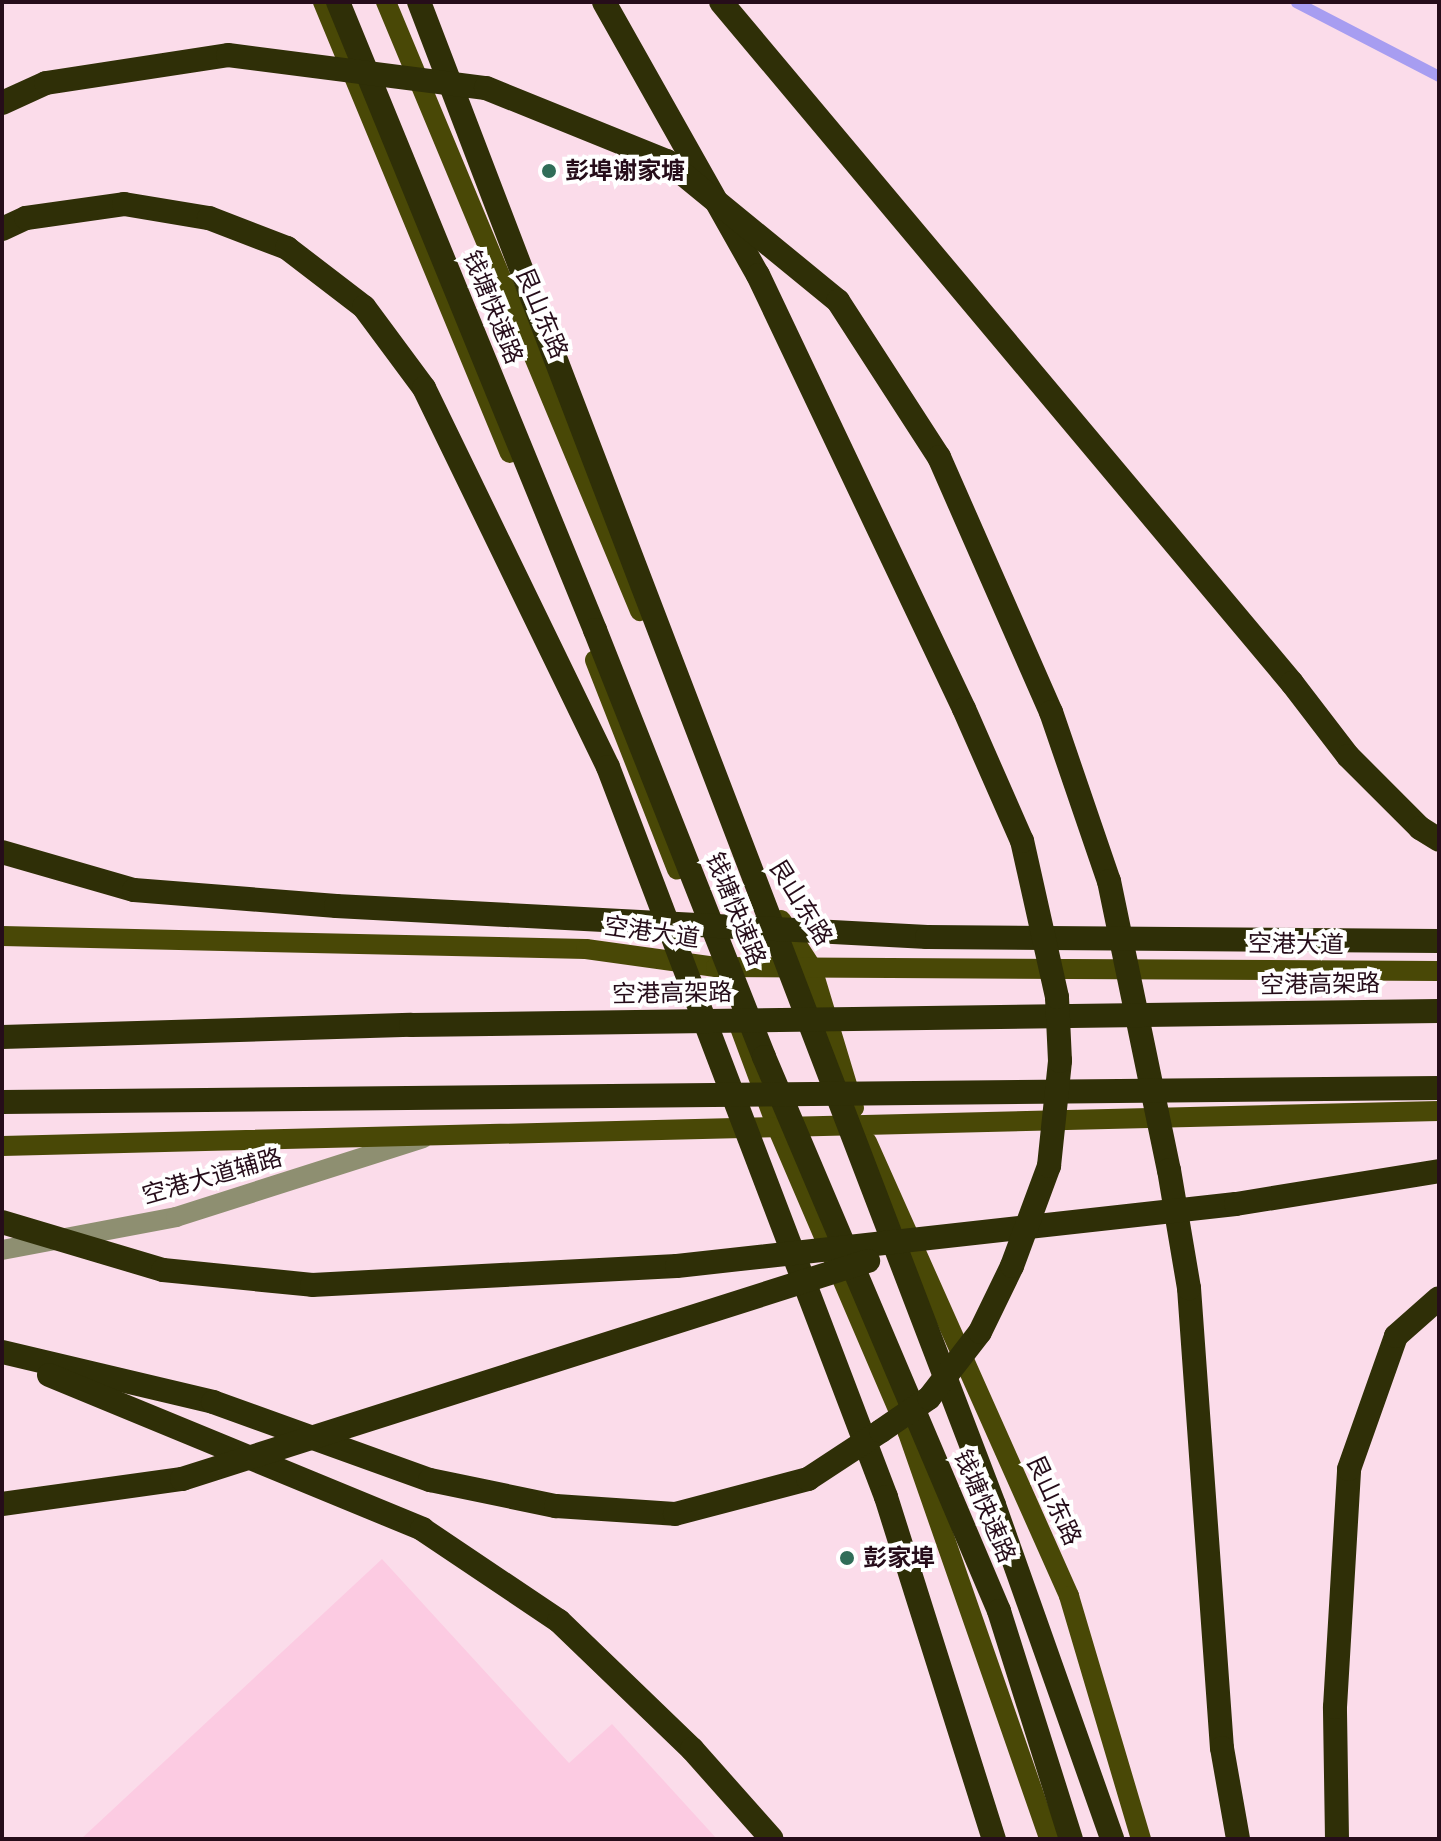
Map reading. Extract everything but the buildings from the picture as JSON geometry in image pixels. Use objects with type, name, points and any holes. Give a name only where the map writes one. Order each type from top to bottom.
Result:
[{"type":"highway","name":"钱塘快速路","points":[[338,2],[595,630],[764,1057],[999,1611],[1071,1839]]},
{"type":"highway","name":"钱塘快速路","points":[[419,2],[994,1505],[1112,1839]]},
{"type":"highway","points":[[2,1354],[213,1402],[430,1480],[556,1506],[675,1514],[808,1479],[929,1398],[980,1332],[1012,1266],[1049,1166],[1060,1061],[1057,997],[1022,841],[882,533],[758,275],[604,2]]},
{"type":"highway","points":[[721,2],[1292,683],[1348,756],[1420,828],[1439,840]]},
{"type":"highway","points":[[2,103],[46,83],[228,55],[486,88],[667,161],[838,301],[939,457],[1051,712],[1109,881],[1169,1170],[1189,1288],[1222,1748],[1238,1839]]},
{"type":"highway","points":[[2,229],[26,218],[124,204],[209,218],[287,248],[364,307],[424,388],[608,767],[886,1497],[994,1839]]},
{"type":"highway","points":[[2,852],[134,890],[336,906],[927,937],[1439,941]]},
{"type":"highway","name":"空港高架路","points":[[2,1037],[411,1025],[1439,1011]]},
{"type":"highway","points":[[2,1102],[1439,1088]]},
{"type":"highway","points":[[2,1222],[163,1270],[312,1285],[677,1266],[1220,1205],[1439,1171]]},
{"type":"highway","points":[[2,1504],[182,1479],[876,1259],[1034,1226],[1127,1216]]},
{"type":"highway","points":[[1337,1839],[1335,1707],[1349,1469],[1396,1336],[1439,1298]]},
{"type":"highway","points":[[2,1354],[422,1529],[559,1621],[692,1749],[772,1839]]},
{"type":"main road","points":[[323,2],[585,635],[777,1127],[908,1433],[1049,1839]]},
{"type":"main road","name":"艮山东路","points":[[386,2],[752,875],[812,968],[859,1123],[1069,1596],[1141,1839]]},
{"type":"main road","name":"空港大道","points":[[2,936],[586,949],[716,967],[1439,971]]},
{"type":"main road","points":[[2,1146],[1439,1111]]},
{"type":"street","name":"空港大道辅路","points":[[2,1250],[176,1217],[433,1135]]},
{"type":"shaded area","points":[[382,1559],[569,1763],[612,1724],[717,1839],[81,1839]]},
{"type":"waterway","points":[[1296,2],[1439,76]]},
{"type":"place","name":"彭埠谢家塘","points":[[549,171]]},
{"type":"place","name":"彭家埠","points":[[847,1558]]}]
